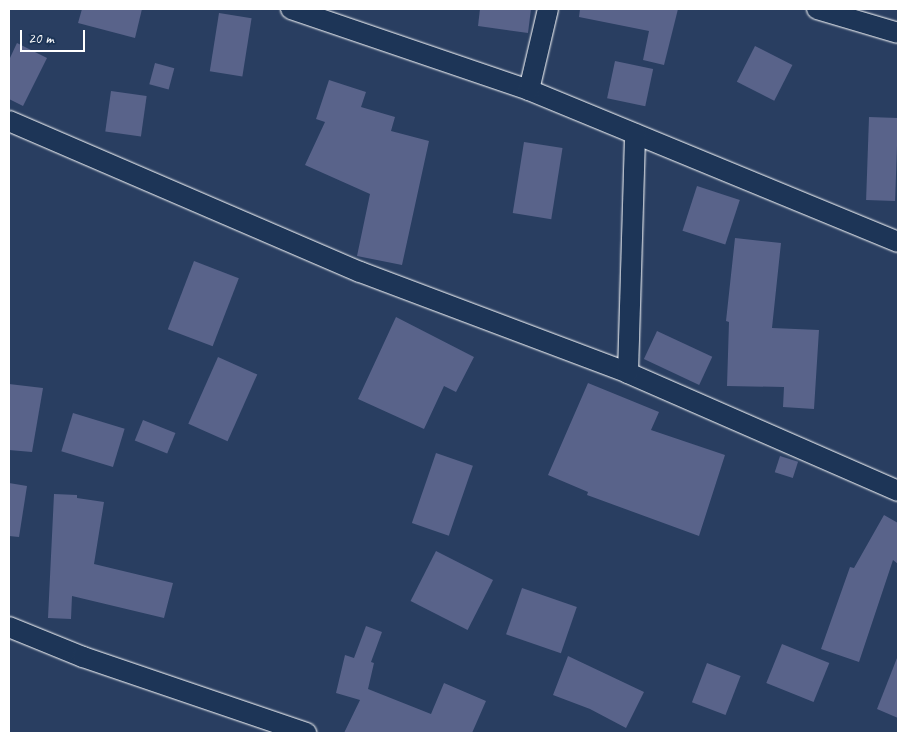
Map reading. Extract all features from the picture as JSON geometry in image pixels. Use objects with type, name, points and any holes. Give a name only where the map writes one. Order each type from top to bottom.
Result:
[{"type":"street","points":[[291,9],[529,90],[898,242]]},
{"type":"street","points":[[529,90],[548,9]]},
{"type":"street","points":[[817,9],[898,33]]},
{"type":"street","points":[[9,121],[360,272],[628,372],[898,492]]},
{"type":"street","points":[[628,372],[635,134]]},
{"type":"street","points":[[9,627],[83,657],[306,733]]},
{"type":"building","points":[[82,9],[142,9],[135,38],[78,23]]},
{"type":"building","points":[[480,9],[531,9],[528,33],[478,26]]},
{"type":"building","points":[[580,9],[678,9],[664,65],[643,60],[649,31],[579,17]]},
{"type":"building","points":[[219,13],[252,18],[242,76],[210,71]]},
{"type":"building","points":[[17,43],[47,58],[23,106],[9,99],[9,60]]},
{"type":"building","points":[[755,46],[792,65],[774,101],[737,82]]},
{"type":"building","points":[[615,61],[653,69],[645,106],[607,98]]},
{"type":"building","points":[[155,63],[174,68],[169,89],[149,84]]},
{"type":"building","points":[[329,80],[366,92],[361,107],[395,117],[391,131],[429,141],[402,265],[357,256],[370,194],[305,165],[325,122],[316,119]]},
{"type":"building","points":[[111,91],[147,96],[141,137],[105,132]]},
{"type":"building","points":[[869,117],[898,118],[895,201],[866,200]]},
{"type":"building","points":[[524,142],[563,148],[551,219],[513,213]]},
{"type":"building","points":[[697,186],[740,200],[725,245],[682,231]]},
{"type":"building","points":[[735,238],[781,243],[772,328],[819,330],[814,409],[783,407],[784,387],[727,386],[729,322],[726,321]]},
{"type":"building","points":[[194,261],[239,278],[213,346],[168,329]]},
{"type":"building","points":[[396,317],[474,357],[456,392],[444,386],[424,429],[358,399]]},
{"type":"building","points":[[657,331],[712,357],[699,385],[644,359]]},
{"type":"building","points":[[218,357],[257,374],[228,441],[188,424]]},
{"type":"building","points":[[588,383],[659,412],[651,430],[725,455],[699,536],[587,495],[588,492],[548,475]]},
{"type":"building","points":[[9,384],[43,388],[32,452],[9,450]]},
{"type":"building","points":[[73,413],[125,429],[113,467],[61,451]]},
{"type":"building","points":[[143,420],[175,433],[167,454],[135,440]]},
{"type":"building","points":[[436,453],[473,466],[449,536],[412,523]]},
{"type":"building","points":[[780,456],[798,462],[793,478],[775,472]]},
{"type":"building","points":[[9,483],[27,486],[19,537],[9,536]]},
{"type":"building","points":[[54,494],[77,495],[77,498],[104,502],[94,564],[173,583],[164,618],[72,596],[71,619],[48,618]]},
{"type":"building","points":[[884,515],[898,523],[898,564],[893,560],[859,662],[821,649],[850,567],[854,568]]},
{"type":"building","points":[[436,551],[493,580],[468,630],[411,601]]},
{"type":"building","points":[[522,588],[577,607],[561,653],[506,634]]},
{"type":"building","points":[[366,626],[382,632],[371,662],[374,663],[368,689],[431,714],[444,683],[486,701],[472,733],[344,733],[360,700],[336,693],[345,655],[354,658]]},
{"type":"building","points":[[782,644],[829,663],[814,702],[766,683]]},
{"type":"building","points":[[568,656],[644,692],[626,728],[590,709],[553,695]]},
{"type":"building","points":[[898,658],[898,718],[877,709]]},
{"type":"building","points":[[707,663],[741,676],[726,715],[692,702]]}]
